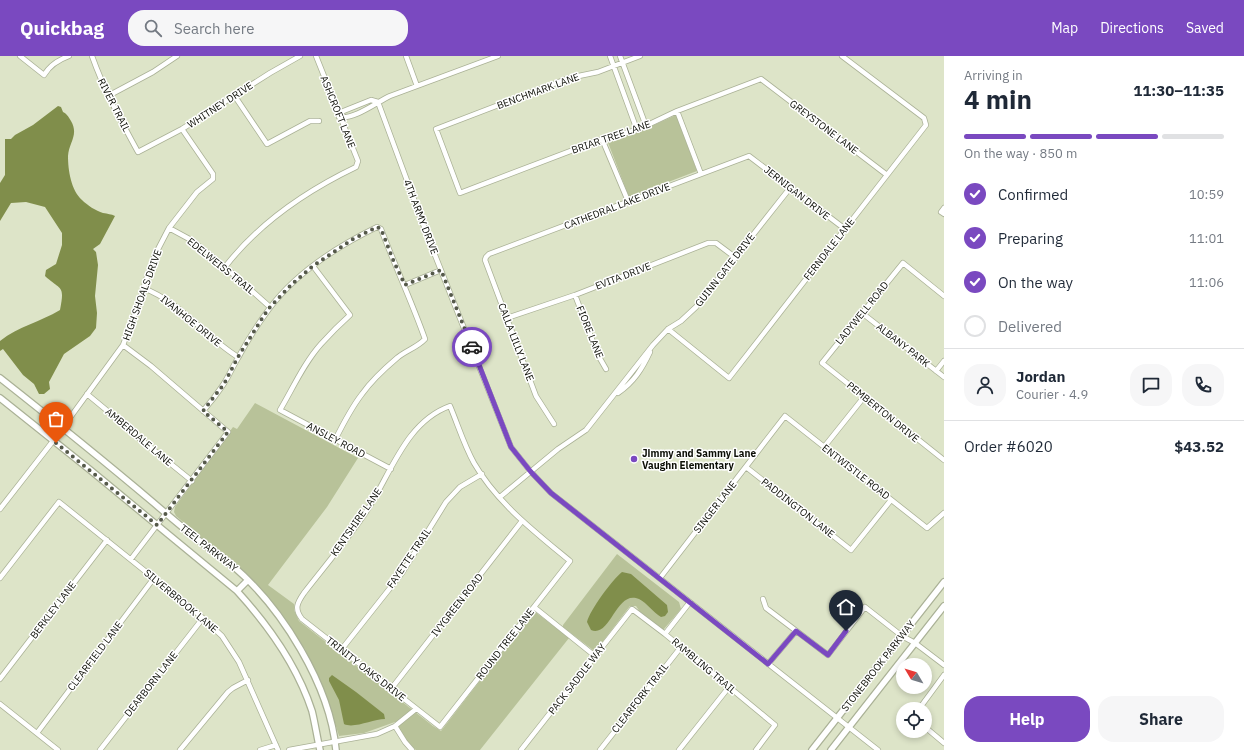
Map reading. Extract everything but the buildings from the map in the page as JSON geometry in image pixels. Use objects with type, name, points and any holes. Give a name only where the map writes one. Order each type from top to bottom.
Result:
[{"type":"main road","name":"TEEL PARKWAY","points":[[0,378],[63,427],[166,514],[234,566],[262,594],[287,628],[307,661],[330,715],[336,750]]},
{"type":"main road","name":"TEEL PARKWAY","points":[[0,398],[237,591],[257,612],[293,666],[312,711],[320,750]]},
{"type":"main road","points":[[237,591],[248,580]]},
{"type":"main road","name":"STONEBROOK PARKWAY","points":[[812,750],[944,582]]},
{"type":"main road","name":"STONEBROOK PARKWAY","points":[[831,750],[944,606]]},
{"type":"street","points":[[20,56],[44,75],[48,68],[56,62],[69,56]]},
{"type":"street","name":"RIVER TRAIL","points":[[92,56],[108,96],[138,152]]},
{"type":"street","points":[[108,96],[153,72],[177,56]]},
{"type":"street","name":"WHITNEY DRIVE","points":[[138,152],[182,129],[270,72],[300,56]]},
{"type":"street","name":"ASHCROFT LANE","points":[[225,267],[233,256],[263,226],[295,202],[336,177],[356,167],[358,161],[339,117],[316,56]]},
{"type":"street","points":[[406,56],[417,86]]},
{"type":"street","points":[[339,117],[342,112],[371,100],[378,102],[498,56]]},
{"type":"street","points":[[610,56],[637,130]]},
{"type":"street","points":[[620,56],[646,126]]},
{"type":"street","name":"BENCHMARK LANE","points":[[460,193],[436,129],[569,78],[594,73],[640,56]]},
{"type":"street","name":"FERNDALE LANE","points":[[668,329],[729,378],[926,125],[924,118],[842,56]]},
{"type":"street","name":"BRIAR TREE LANE","points":[[460,193],[602,139],[637,130],[677,111],[761,79]]},
{"type":"street","name":"GREYSTONE LANE","points":[[761,79],[887,175]]},
{"type":"street","points":[[234,95],[267,144],[310,121],[319,121]]},
{"type":"street","name":"4TH ARMY DRIVE","points":[[378,102],[441,270],[511,447],[531,472],[551,493],[878,750]]},
{"type":"street","points":[[677,111],[702,174]]},
{"type":"street","name":"HIGH SHOALS DRIVE","points":[[0,509],[53,441],[123,345],[155,255],[169,228],[197,192],[213,179],[214,174],[182,129]]},
{"type":"street","points":[[602,139],[628,201]]},
{"type":"street","name":"CATHEDRAL LAKE DRIVE","points":[[486,257],[489,254],[749,156]]},
{"type":"street","name":"JERNIGAN DRIVE","points":[[749,156],[845,229]]},
{"type":"street","name":"GUINN GATE DRIVE","points":[[500,497],[558,449],[586,430],[653,345],[668,329],[681,321],[696,307],[790,188]]},
{"type":"street","points":[[203,411],[224,384],[238,357],[270,307],[292,284],[313,266],[353,239],[377,227],[381,229],[405,285],[425,339],[401,354],[379,374],[349,412],[335,440]]},
{"type":"street","name":"EDELWEISS TRAIL","points":[[169,228],[192,241],[225,267],[270,307]]},
{"type":"street","name":"EVITA DRIVE","points":[[507,318],[575,295],[712,243],[720,246],[736,258]]},
{"type":"street","name":"CALLA LILLY LANE","points":[[486,257],[485,260],[536,396],[554,424]]},
{"type":"street","name":"LADYWELL ROAD","points":[[822,363],[903,263],[944,296]]},
{"type":"street","name":"ANSLEY ROAD","points":[[313,266],[350,315],[321,344],[309,360],[280,410],[391,470]]},
{"type":"street","points":[[405,285],[441,270]]},
{"type":"street","name":"IVANHOE DRIVE","points":[[143,288],[163,297],[224,349],[238,357]]},
{"type":"street","name":"FIORE LANE","points":[[575,295],[598,355],[606,369]]},
{"type":"street","name":"ALBANY PARK","points":[[862,313],[944,377]]},
{"type":"street","points":[[123,345],[151,366],[228,432],[131,559]]},
{"type":"street","points":[[936,371],[944,361]]},
{"type":"street","name":"PEMBERTON DRIVE","points":[[822,363],[944,460]]},
{"type":"street","name":"AMBERDALE LANE","points":[[87,394],[192,481]]},
{"type":"street","points":[[824,447],[864,397]]},
{"type":"street","name":"KENTSHIRE LANE","points":[[297,607],[299,600],[358,523],[376,496],[402,447],[411,435],[440,409],[450,406],[474,463],[482,474]]},
{"type":"street","name":"ENTWISTLE ROAD","points":[[785,416],[927,528],[944,514]]},
{"type":"street","name":"SINGER LANE","points":[[660,578],[785,416]]},
{"type":"street","name":"PADDINGTON LANE","points":[[746,467],[851,550],[891,500]]},
{"type":"street","points":[[482,474],[522,521]]},
{"type":"street","name":"FAYETTE TRAIL","points":[[341,650],[402,573],[446,502],[460,487],[482,474]]},
{"type":"street","name":"SILVERBROOK LANE","points":[[0,578],[59,502],[203,618],[225,639],[240,662],[277,748]]},
{"type":"street","name":"ROUND TREE LANE","points":[[440,727],[570,562],[522,521]]},
{"type":"street","name":"IVYGREEN ROAD","points":[[391,689],[522,521]]},
{"type":"street","name":"BERKLEY LANE","points":[[0,679],[107,540]]},
{"type":"street","name":"CLEARFIELD LANE","points":[[37,733],[154,578]]},
{"type":"street","points":[[763,599],[766,608],[828,655],[865,607],[902,636],[915,643],[944,665]]},
{"type":"street","points":[[665,634],[690,602]]},
{"type":"street","name":"TRINITY OAKS DRIVE","points":[[297,607],[298,614],[302,619],[440,727]]},
{"type":"street","points":[[534,607],[595,656]]},
{"type":"street","name":"RAMBLING TRAIL","points":[[632,609],[681,646],[775,725],[756,750]]},
{"type":"street","name":"PACK SADDLE WAY","points":[[521,750],[632,609]]},
{"type":"street","name":"DEARBORN LANE","points":[[100,750],[203,618]]},
{"type":"street","points":[[768,664],[796,631]]},
{"type":"street","name":"CLEARFORK TRAIL","points":[[600,750],[681,646]]},
{"type":"street","points":[[923,702],[944,675]]},
{"type":"street","points":[[180,750],[228,692],[248,680]]},
{"type":"street","points":[[679,750],[729,687]]},
{"type":"street","points":[[0,704],[58,750]]},
{"type":"street","points":[[289,750],[377,734],[395,726],[416,709]]},
{"type":"street","points":[[395,726],[412,750]]},
{"type":"street","points":[[932,733],[944,743]]},
{"type":"street","points":[[260,750],[277,748]]},
{"type":"shaded area","points":[[58,106],[61,107],[63,112],[68,116],[74,130],[68,162],[71,180],[75,191],[86,204],[92,208],[115,216],[100,244],[93,249],[96,252],[98,265],[95,296],[97,313],[96,328],[90,336],[64,354],[49,382],[50,389],[44,394],[39,394],[34,384],[23,375],[3,349],[0,351],[0,341],[22,328],[60,310],[62,292],[58,286],[45,276],[46,270],[56,264],[62,245],[62,233],[45,207],[26,202],[11,203],[0,221],[0,183],[5,175],[5,139],[11,139]]},
{"type":"shaded area","points":[[676,115],[697,171],[629,197],[607,140],[643,130]]},
{"type":"shaded area","points":[[255,403],[358,458],[327,507],[268,585],[294,604],[294,610],[299,621],[433,726],[441,731],[534,611],[569,638],[480,750],[416,750],[406,741],[395,722],[364,733],[339,736],[331,710],[305,649],[262,591],[237,567],[176,516],[174,512],[175,507],[233,427],[237,429]]},
{"type":"shaded area","points":[[617,554],[679,602],[681,609],[664,629],[662,629],[640,612],[636,606],[630,606],[597,649],[593,650],[563,627],[563,625]]},
{"type":"shaded area","points":[[622,572],[631,574],[667,605],[668,612],[665,616],[661,617],[639,599],[631,598],[619,607],[604,627],[598,631],[591,630],[587,622],[592,610],[607,588]]},
{"type":"shaded area","points":[[332,675],[384,714],[385,719],[358,725],[344,724],[339,700],[329,681],[329,678]]},
{"type":"way so far","points":[[56,443],[157,525],[228,432],[203,411],[224,384],[238,357],[270,307],[292,284],[313,266],[353,239],[377,227],[381,229],[405,285],[441,270],[472,347]]},
{"type":"place","name":"Jimmy and Sammy Lane Vaughn Elementary","points":[[634,459]]},
{"type":"route","points":[[472,347],[511,447],[531,472],[551,493],[768,664],[796,631],[828,655],[846,631]]}]
